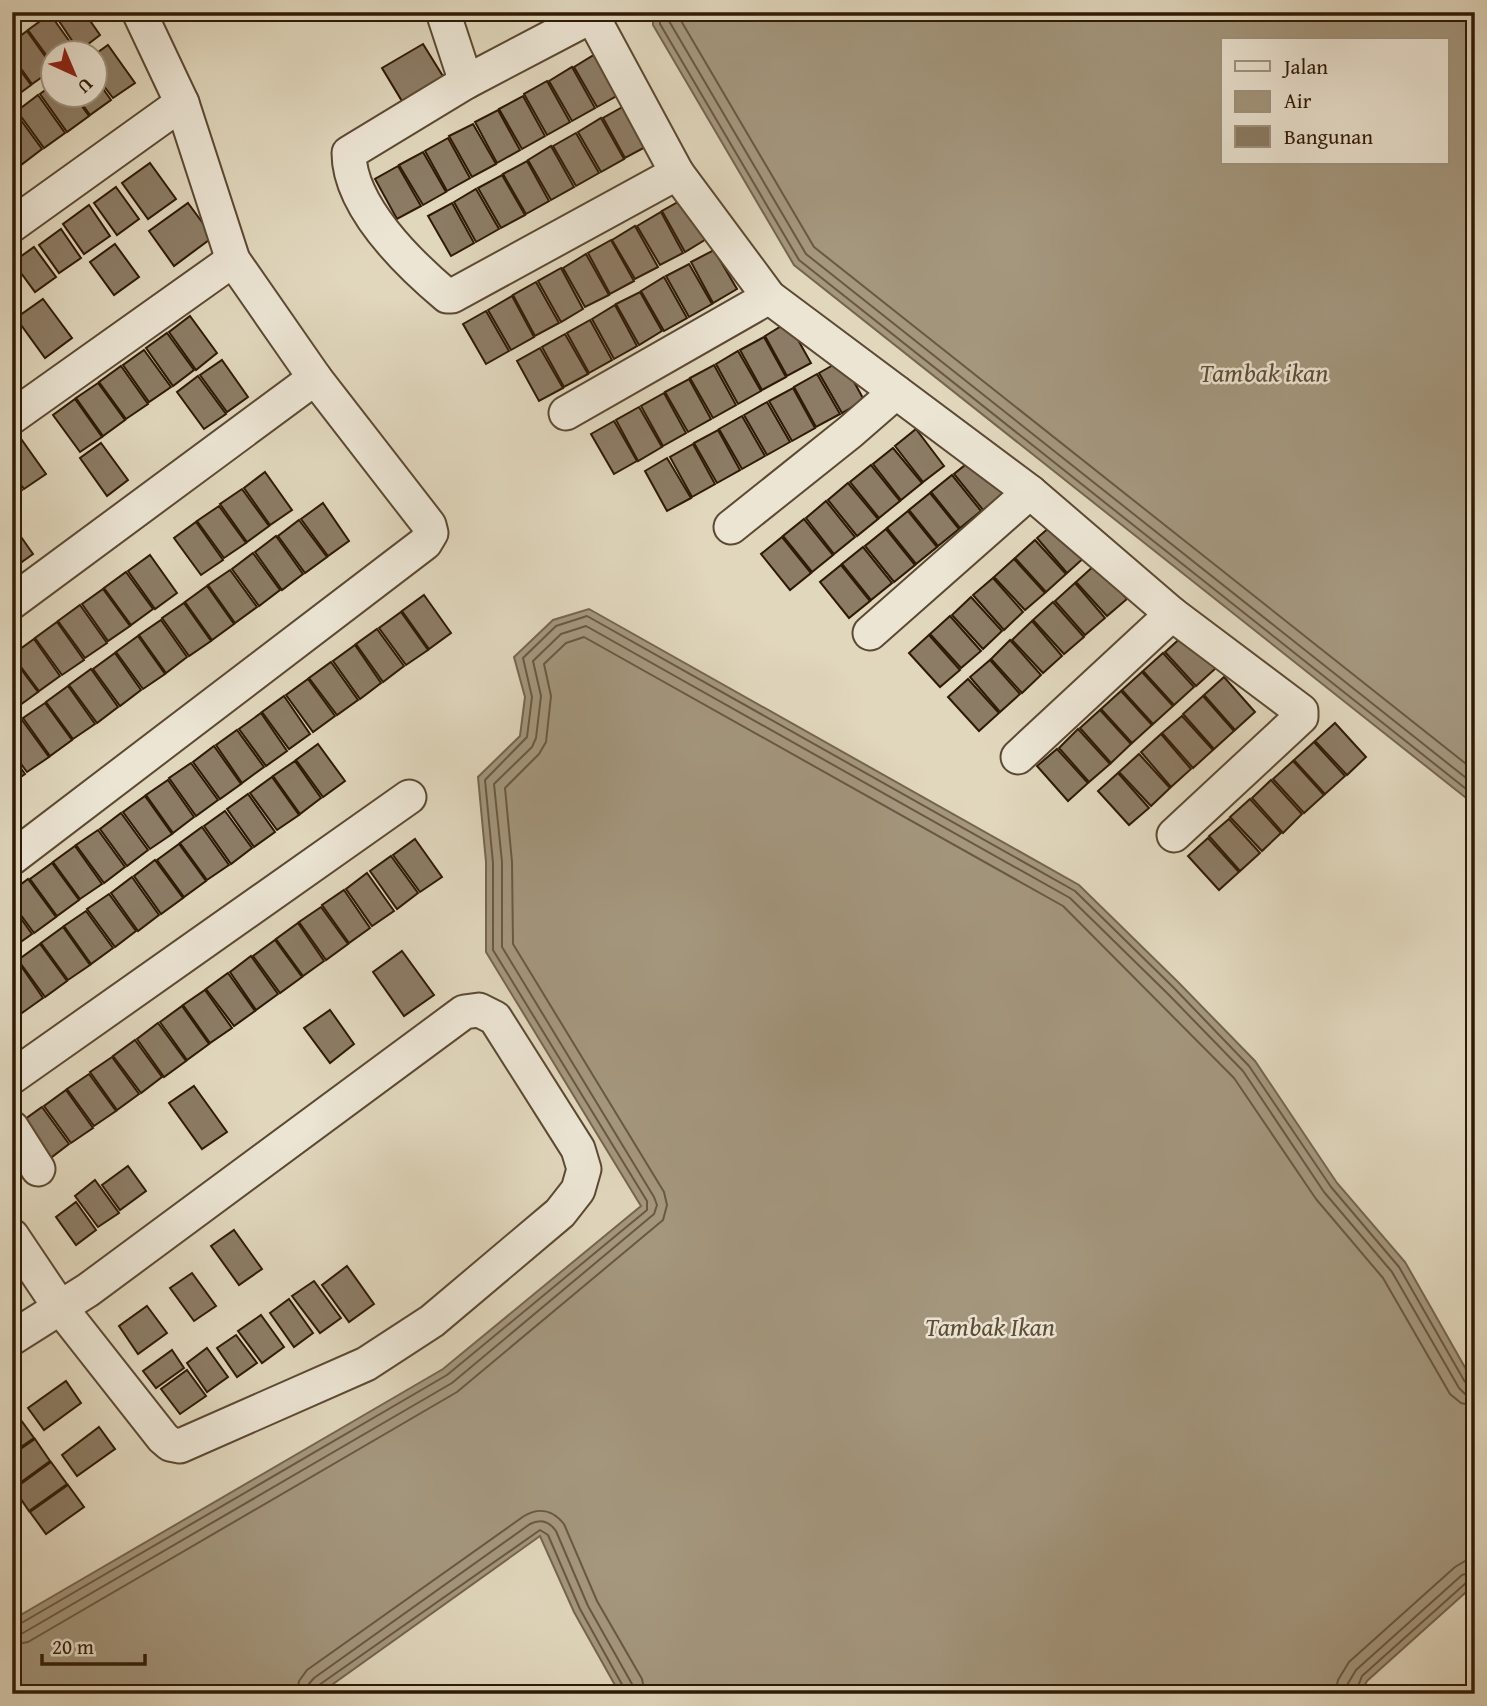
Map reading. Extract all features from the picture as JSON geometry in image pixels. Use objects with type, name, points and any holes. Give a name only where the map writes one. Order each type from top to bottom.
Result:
[{"type":"street","points":[[12,858],[425,543],[431,533],[429,525],[315,378],[233,260],[182,103],[139,12]]},
{"type":"street","points":[[443,12],[466,82]]},
{"type":"street","points":[[677,173],[452,296],[447,296],[408,262],[385,233],[357,187],[348,157],[351,151],[466,82],[586,19],[592,19],[677,173],[769,297],[1030,492],[1172,614],[1301,711],[1301,717],[1174,835]]},
{"type":"street","points":[[12,225],[182,103]]},
{"type":"street","points":[[12,417],[233,260]]},
{"type":"street","points":[[566,413],[769,297]]},
{"type":"street","points":[[12,602],[315,378]]},
{"type":"street","points":[[731,527],[896,392]]},
{"type":"street","points":[[870,633],[1030,492]]},
{"type":"street","points":[[1018,757],[1172,614]]},
{"type":"street","points":[[12,1077],[409,797]]},
{"type":"street","points":[[12,1236],[59,1306],[163,1437],[170,1444],[180,1446],[366,1364],[432,1321],[560,1213],[578,1190],[584,1169],[578,1149],[495,1018],[479,1010],[464,1012],[88,1290],[59,1306],[12,1338]]},
{"type":"street","points":[[12,1128],[38,1169]]},
{"type":"water","name":"Tambak ikan","points":[[653,12],[1475,12],[1475,805],[794,265],[653,25]]},
{"type":"water","name":"Tambak Ikan","points":[[589,609],[1079,885],[1255,1061],[1337,1183],[1405,1262],[1475,1385],[1475,1584],[1367,1681],[1360,1694],[620,1694],[574,1612],[540,1536],[319,1694],[12,1694],[12,1620],[443,1369],[641,1206],[486,952],[486,862],[478,777],[520,736],[525,697],[514,657],[553,620]]},
{"type":"building","points":[[53,12],[84,12],[100,35],[96,38],[70,38]]},
{"type":"building","points":[[50,14],[67,38],[38,38],[38,44],[28,30]]},
{"type":"building","points":[[27,31],[38,46],[38,80],[32,84],[12,56],[12,42]]},
{"type":"building","points":[[423,44],[449,86],[408,111],[382,68]]},
{"type":"building","points":[[108,45],[135,83],[113,98],[108,91]]},
{"type":"building","points":[[597,53],[620,94],[597,107],[574,67]]},
{"type":"building","points":[[12,59],[31,85],[12,99]]},
{"type":"building","points":[[572,67],[595,108],[572,121],[549,81]]},
{"type":"building","points":[[547,81],[570,122],[547,135],[524,94]]},
{"type":"building","points":[[38,95],[38,108],[47,108],[65,133],[44,148],[17,111]]},
{"type":"building","points":[[523,96],[545,136],[522,149],[499,109]]},
{"type":"building","points":[[626,105],[649,145],[625,158],[603,118]]},
{"type":"building","points":[[50,108],[83,108],[89,116],[67,132]]},
{"type":"building","points":[[85,108],[100,108],[90,115]]},
{"type":"building","points":[[498,110],[520,150],[497,163],[475,122]]},
{"type":"building","points":[[15,112],[42,149],[21,165],[12,154],[12,114]]},
{"type":"building","points":[[601,118],[624,159],[601,172],[578,132]]},
{"type":"building","points":[[473,124],[496,164],[472,177],[449,136]]},
{"type":"building","points":[[576,133],[599,173],[576,186],[553,146]]},
{"type":"building","points":[[448,138],[470,178],[447,191],[425,151]]},
{"type":"building","points":[[551,146],[574,187],[551,200],[528,160]]},
{"type":"building","points":[[423,152],[446,192],[423,205],[399,165]]},
{"type":"building","points":[[527,161],[549,201],[526,214],[503,174]]},
{"type":"building","points":[[150,163],[176,199],[148,219],[122,183]]},
{"type":"building","points":[[398,166],[421,206],[397,219],[375,179]]},
{"type":"building","points":[[502,175],[525,215],[501,228],[478,188]]},
{"type":"building","points":[[116,187],[139,219],[117,235],[94,203]]},
{"type":"building","points":[[476,189],[499,229],[476,242],[454,202]]},
{"type":"building","points":[[685,198],[708,238],[685,252],[662,211]]},
{"type":"building","points":[[188,203],[213,237],[174,266],[149,231]]},
{"type":"building","points":[[452,203],[474,243],[451,256],[428,216]]},
{"type":"building","points":[[89,205],[110,236],[84,254],[63,224]]},
{"type":"building","points":[[661,212],[683,253],[660,265],[637,226]]},
{"type":"building","points":[[635,226],[658,267],[635,279],[612,240]]},
{"type":"building","points":[[61,229],[81,258],[59,273],[39,245]]},
{"type":"building","points":[[611,240],[634,281],[610,294],[588,253]]},
{"type":"building","points":[[115,244],[139,277],[114,295],[90,262]]},
{"type":"building","points":[[34,247],[56,277],[35,292],[13,262]]},
{"type":"building","points":[[714,250],[737,289],[713,303],[691,262]]},
{"type":"building","points":[[586,254],[609,295],[585,307],[563,268]]},
{"type":"building","points":[[689,264],[712,304],[689,317],[666,276]]},
{"type":"building","points":[[561,268],[583,309],[561,322],[538,281]]},
{"type":"building","points":[[664,277],[687,318],[664,331],[641,291]]},
{"type":"building","points":[[536,282],[559,323],[535,336],[513,295]]},
{"type":"building","points":[[640,292],[662,331],[639,345],[616,304]]},
{"type":"building","points":[[512,296],[534,337],[511,350],[488,310]]},
{"type":"building","points":[[43,299],[72,338],[45,358],[16,318]]},
{"type":"building","points":[[615,305],[637,346],[614,359],[592,319]]},
{"type":"building","points":[[486,311],[509,351],[486,364],[463,324]]},
{"type":"building","points":[[190,316],[217,353],[196,370],[169,332]]},
{"type":"building","points":[[590,320],[612,360],[589,373],[567,333]]},
{"type":"building","points":[[788,322],[811,363],[787,376],[765,336]]},
{"type":"building","points":[[167,333],[194,370],[173,386],[146,348]]},
{"type":"building","points":[[565,334],[588,374],[564,387],[542,347]]},
{"type":"building","points":[[764,337],[786,377],[762,390],[740,350]]},
{"type":"building","points":[[540,348],[563,388],[539,401],[517,361]]},
{"type":"building","points":[[144,350],[171,387],[149,402],[123,365]]},
{"type":"building","points":[[738,351],[761,391],[738,404],[716,364]]},
{"type":"building","points":[[222,360],[248,397],[227,412],[200,375]]},
{"type":"building","points":[[842,360],[864,400],[842,413],[819,373]]},
{"type":"building","points":[[714,365],[736,405],[713,418],[690,378]]},
{"type":"building","points":[[121,366],[148,404],[126,419],[99,382]]},
{"type":"building","points":[[817,374],[840,414],[816,427],[794,387]]},
{"type":"building","points":[[198,376],[226,414],[204,429],[177,392]]},
{"type":"building","points":[[689,379],[711,419],[688,432],[665,392]]},
{"type":"building","points":[[98,383],[125,420],[103,436],[76,398]]},
{"type":"building","points":[[793,388],[815,428],[792,441],[769,401]]},
{"type":"building","points":[[664,393],[686,433],[663,446],[641,406]]},
{"type":"building","points":[[75,399],[102,437],[80,452],[53,415]]},
{"type":"building","points":[[767,402],[790,442],[767,455],[744,415]]},
{"type":"building","points":[[639,407],[662,447],[638,461],[616,420]]},
{"type":"building","points":[[742,416],[765,456],[742,469],[719,429]]},
{"type":"building","points":[[614,421],[637,461],[614,474],[591,434]]},
{"type":"building","points":[[916,429],[944,466],[923,482],[895,446]]},
{"type":"building","points":[[718,430],[740,470],[717,483],[694,443]]},
{"type":"building","points":[[19,436],[46,474],[24,489],[12,473],[12,441]]},
{"type":"building","points":[[101,443],[128,480],[107,496],[80,458]]},
{"type":"building","points":[[693,444],[715,484],[692,497],[670,457]]},
{"type":"building","points":[[893,448],[922,483],[901,500],[873,464]]},
{"type":"building","points":[[975,457],[1004,493],[983,510],[954,474]]},
{"type":"building","points":[[667,458],[691,498],[667,511],[645,471]]},
{"type":"building","points":[[871,465],[900,501],[879,518],[850,482]]},
{"type":"building","points":[[265,472],[292,510],[270,525],[244,488]]},
{"type":"building","points":[[952,475],[981,511],[960,528],[931,492]]},
{"type":"building","points":[[12,476],[22,490],[12,498]]},
{"type":"building","points":[[848,483],[878,519],[857,536],[828,500]]},
{"type":"building","points":[[242,489],[269,526],[247,542],[220,504]]},
{"type":"building","points":[[930,493],[959,529],[938,546],[909,510]]},
{"type":"building","points":[[826,501],[855,537],[834,554],[806,518]]},
{"type":"building","points":[[323,503],[349,541],[328,556],[301,519]]},
{"type":"building","points":[[219,506],[246,543],[224,558],[197,521]]},
{"type":"building","points":[[908,511],[937,547],[916,564],[887,528]]},
{"type":"building","points":[[804,519],[833,555],[812,572],[783,536]]},
{"type":"building","points":[[299,520],[327,557],[305,573],[278,536]]},
{"type":"building","points":[[1057,521],[1087,555],[1067,573],[1037,538]]},
{"type":"building","points":[[196,522],[223,560],[201,575],[174,538]]},
{"type":"building","points":[[12,524],[33,554],[12,569]]},
{"type":"building","points":[[886,529],[915,565],[894,582],[865,546]]},
{"type":"building","points":[[276,536],[303,574],[282,590],[255,552]]},
{"type":"building","points":[[782,537],[811,573],[790,590],[761,554]]},
{"type":"building","points":[[1035,540],[1066,574],[1046,592],[1015,558]]},
{"type":"building","points":[[863,547],[892,583],[871,600],[842,564]]},
{"type":"building","points":[[253,553],[280,590],[259,606],[232,569]]},
{"type":"building","points":[[150,555],[177,593],[155,609],[128,571]]},
{"type":"building","points":[[1014,559],[1045,593],[1025,610],[994,577]]},
{"type":"building","points":[[1096,564],[1127,599],[1107,616],[1076,582]]},
{"type":"building","points":[[841,565],[870,601],[849,618],[820,582]]},
{"type":"building","points":[[230,570],[257,607],[235,623],[208,585]]},
{"type":"building","points":[[126,572],[153,609],[131,625],[104,588]]},
{"type":"building","points":[[993,578],[1023,612],[1004,630],[973,595]]},
{"type":"building","points":[[1075,583],[1105,618],[1085,635],[1055,601]]},
{"type":"building","points":[[207,586],[234,624],[212,640],[185,602]]},
{"type":"building","points":[[103,589],[130,626],[108,641],[82,604]]},
{"type":"building","points":[[424,595],[451,633],[429,649],[402,611]]},
{"type":"building","points":[[971,597],[1002,631],[983,649],[952,615]]},
{"type":"building","points":[[1053,602],[1084,637],[1064,654],[1033,620]]},
{"type":"building","points":[[184,603],[211,641],[189,656],[162,618]]},
{"type":"building","points":[[80,605],[107,643],[85,658],[58,621]]},
{"type":"building","points":[[401,612],[428,650],[406,665],[379,628]]},
{"type":"building","points":[[950,616],[981,651],[961,668],[930,634]]},
{"type":"building","points":[[161,620],[187,657],[166,673],[139,635]]},
{"type":"building","points":[[1032,621],[1062,656],[1043,673],[1012,640]]},
{"type":"building","points":[[57,622],[84,660],[62,675],[35,638]]},
{"type":"building","points":[[377,629],[404,666],[383,682],[356,644]]},
{"type":"building","points":[[1185,634],[1216,668],[1196,686],[1165,652]]},
{"type":"building","points":[[929,635],[960,670],[940,687],[909,653]]},
{"type":"building","points":[[138,636],[165,674],[143,689],[116,652]]},
{"type":"building","points":[[34,639],[60,676],[39,691],[12,655]]},
{"type":"building","points":[[1010,640],[1041,675],[1022,693],[991,659]]},
{"type":"building","points":[[355,645],[381,683],[360,699],[333,661]]},
{"type":"building","points":[[115,653],[141,690],[120,706],[93,669]]},
{"type":"building","points":[[1163,653],[1194,687],[1174,705],[1143,671]]},
{"type":"building","points":[[12,657],[38,692],[16,708],[12,704]]},
{"type":"building","points":[[990,660],[1020,694],[1000,712],[970,677]]},
{"type":"building","points":[[331,662],[358,700],[337,715],[309,678]]},
{"type":"building","points":[[91,669],[118,707],[97,723],[69,685]]},
{"type":"building","points":[[1142,672],[1173,706],[1153,724],[1122,690]]},
{"type":"building","points":[[1224,677],[1255,712],[1235,730],[1204,695]]},
{"type":"building","points":[[308,679],[335,716],[313,732],[286,695]]},
{"type":"building","points":[[968,679],[999,713],[979,731],[948,697]]},
{"type":"building","points":[[68,686],[95,724],[73,739],[46,702]]},
{"type":"building","points":[[1121,691],[1152,725],[1132,743],[1101,709]]},
{"type":"building","points":[[284,696],[310,734],[289,749],[262,712]]},
{"type":"building","points":[[1203,696],[1234,731],[1214,749],[1183,714]]},
{"type":"building","points":[[45,703],[72,740],[50,756],[23,718]]},
{"type":"building","points":[[1100,710],[1131,744],[1111,763],[1080,728]]},
{"type":"building","points":[[261,713],[287,751],[266,766],[239,729]]},
{"type":"building","points":[[1182,716],[1213,750],[1193,768],[1162,733]]},
{"type":"building","points":[[22,720],[49,757],[27,772],[12,752],[12,726]]},
{"type":"building","points":[[1335,723],[1366,757],[1347,775],[1315,741]]},
{"type":"building","points":[[1078,729],[1110,764],[1089,782],[1059,748]]},
{"type":"building","points":[[237,730],[264,767],[242,783],[216,745]]},
{"type":"building","points":[[1161,734],[1191,769],[1171,787],[1141,752]]},
{"type":"building","points":[[1314,742],[1345,776],[1325,794],[1294,760]]},
{"type":"building","points":[[318,744],[345,781],[323,797],[296,760]]},
{"type":"building","points":[[214,746],[241,784],[220,799],[193,762]]},
{"type":"building","points":[[1057,749],[1088,783],[1068,801],[1037,766]]},
{"type":"building","points":[[1139,754],[1170,788],[1151,806],[1119,772]]},
{"type":"building","points":[[12,756],[25,774],[12,783]]},
{"type":"building","points":[[295,761],[321,798],[300,814],[273,776]]},
{"type":"building","points":[[1293,761],[1324,795],[1304,813],[1273,779]]},
{"type":"building","points":[[191,763],[218,800],[196,816],[169,778]]},
{"type":"building","points":[[1118,773],[1149,808],[1129,825],[1098,791]]},
{"type":"building","points":[[272,777],[299,815],[277,830],[250,793]]},
{"type":"building","points":[[168,780],[194,817],[173,833],[146,795]]},
{"type":"building","points":[[1271,780],[1302,814],[1283,833],[1252,798]]},
{"type":"building","points":[[248,794],[275,832],[254,847],[227,809]]},
{"type":"building","points":[[145,796],[172,834],[150,849],[123,812]]},
{"type":"building","points":[[1250,799],[1281,833],[1262,851],[1230,817]]},
{"type":"building","points":[[225,811],[252,848],[231,864],[204,826]]},
{"type":"building","points":[[121,813],[148,850],[127,866],[100,829]]},
{"type":"building","points":[[1229,819],[1260,853],[1240,871],[1209,836]]},
{"type":"building","points":[[202,827],[229,865],[207,880],[180,843]]},
{"type":"building","points":[[98,830],[125,867],[104,883],[76,845]]},
{"type":"building","points":[[1208,838],[1239,872],[1219,890],[1188,856]]},
{"type":"building","points":[[415,839],[442,877],[420,892],[393,855]]},
{"type":"building","points":[[179,844],[206,881],[184,897],[157,860]]},
{"type":"building","points":[[75,846],[102,884],[80,899],[53,862]]},
{"type":"building","points":[[391,856],[418,893],[397,909],[370,871]]},
{"type":"building","points":[[155,860],[183,898],[161,914],[134,876]]},
{"type":"building","points":[[52,863],[79,900],[57,916],[30,879]]},
{"type":"building","points":[[367,873],[394,911],[372,926],[346,889]]},
{"type":"building","points":[[132,877],[159,915],[138,931],[111,893]]},
{"type":"building","points":[[28,879],[56,917],[34,933],[12,903],[12,891]]},
{"type":"building","points":[[344,890],[370,928],[349,943],[322,905]]},
{"type":"building","points":[[109,894],[136,931],[115,947],[87,909]]},
{"type":"building","points":[[12,906],[32,934],[12,948]]},
{"type":"building","points":[[321,907],[348,944],[326,960],[299,922]]},
{"type":"building","points":[[86,911],[113,948],[91,964],[64,926]]},
{"type":"building","points":[[298,923],[324,961],[303,976],[276,939]]},
{"type":"building","points":[[63,927],[90,965],[68,980],[41,943]]},
{"type":"building","points":[[275,940],[302,977],[280,993],[253,956]]},
{"type":"building","points":[[40,944],[67,981],[45,997],[18,960]]},
{"type":"building","points":[[402,951],[434,995],[404,1016],[373,972]]},
{"type":"building","points":[[251,956],[278,994],[256,1010],[230,972]]},
{"type":"building","points":[[17,960],[43,998],[22,1013],[12,1000],[12,964]]},
{"type":"building","points":[[228,973],[255,1011],[234,1026],[206,989]]},
{"type":"building","points":[[205,990],[232,1028],[210,1043],[183,1005]]},
{"type":"building","points":[[182,1006],[209,1044],[187,1060],[160,1022]]},
{"type":"building","points":[[330,1010],[354,1044],[330,1063],[304,1028]]},
{"type":"building","points":[[158,1023],[186,1061],[164,1077],[137,1039]]},
{"type":"building","points":[[135,1040],[162,1077],[141,1093],[113,1056]]},
{"type":"building","points":[[112,1057],[139,1094],[117,1110],[90,1072]]},
{"type":"building","points":[[89,1074],[116,1111],[94,1126],[67,1089]]},
{"type":"building","points":[[194,1086],[227,1132],[202,1149],[169,1103]]},
{"type":"building","points":[[66,1090],[93,1128],[71,1143],[44,1106]]},
{"type":"building","points":[[42,1107],[69,1144],[48,1160],[21,1122]]},
{"type":"building","points":[[128,1166],[146,1191],[120,1210],[102,1185]]},
{"type":"building","points":[[95,1180],[119,1213],[98,1227],[75,1196]]},
{"type":"building","points":[[76,1202],[96,1230],[76,1245],[56,1217]]},
{"type":"building","points":[[234,1230],[262,1269],[239,1285],[211,1246]]},
{"type":"building","points":[[347,1266],[374,1304],[349,1322],[322,1285]]},
{"type":"building","points":[[192,1273],[216,1306],[194,1321],[170,1288]]},
{"type":"building","points":[[314,1281],[341,1318],[320,1333],[292,1296]]},
{"type":"building","points":[[289,1299],[313,1333],[294,1347],[270,1313]]},
{"type":"building","points":[[147,1306],[167,1333],[138,1354],[119,1326]]},
{"type":"building","points":[[261,1315],[284,1347],[262,1363],[238,1331]]},
{"type":"building","points":[[236,1335],[257,1363],[237,1377],[217,1348]]},
{"type":"building","points":[[207,1348],[228,1377],[207,1392],[187,1363]]},
{"type":"building","points":[[172,1350],[184,1368],[156,1388],[143,1371]]},
{"type":"building","points":[[187,1370],[206,1396],[180,1414],[161,1389]]},
{"type":"building","points":[[66,1381],[81,1403],[44,1430],[28,1408]]},
{"type":"building","points":[[18,1416],[34,1438],[12,1453],[12,1420]]},
{"type":"building","points":[[99,1427],[115,1449],[77,1476],[62,1455]]},
{"type":"building","points":[[35,1439],[50,1461],[13,1488],[12,1455]]},
{"type":"building","points":[[51,1462],[67,1484],[29,1511],[14,1489]]},
{"type":"building","points":[[68,1485],[84,1507],[46,1534],[30,1512]]}]
